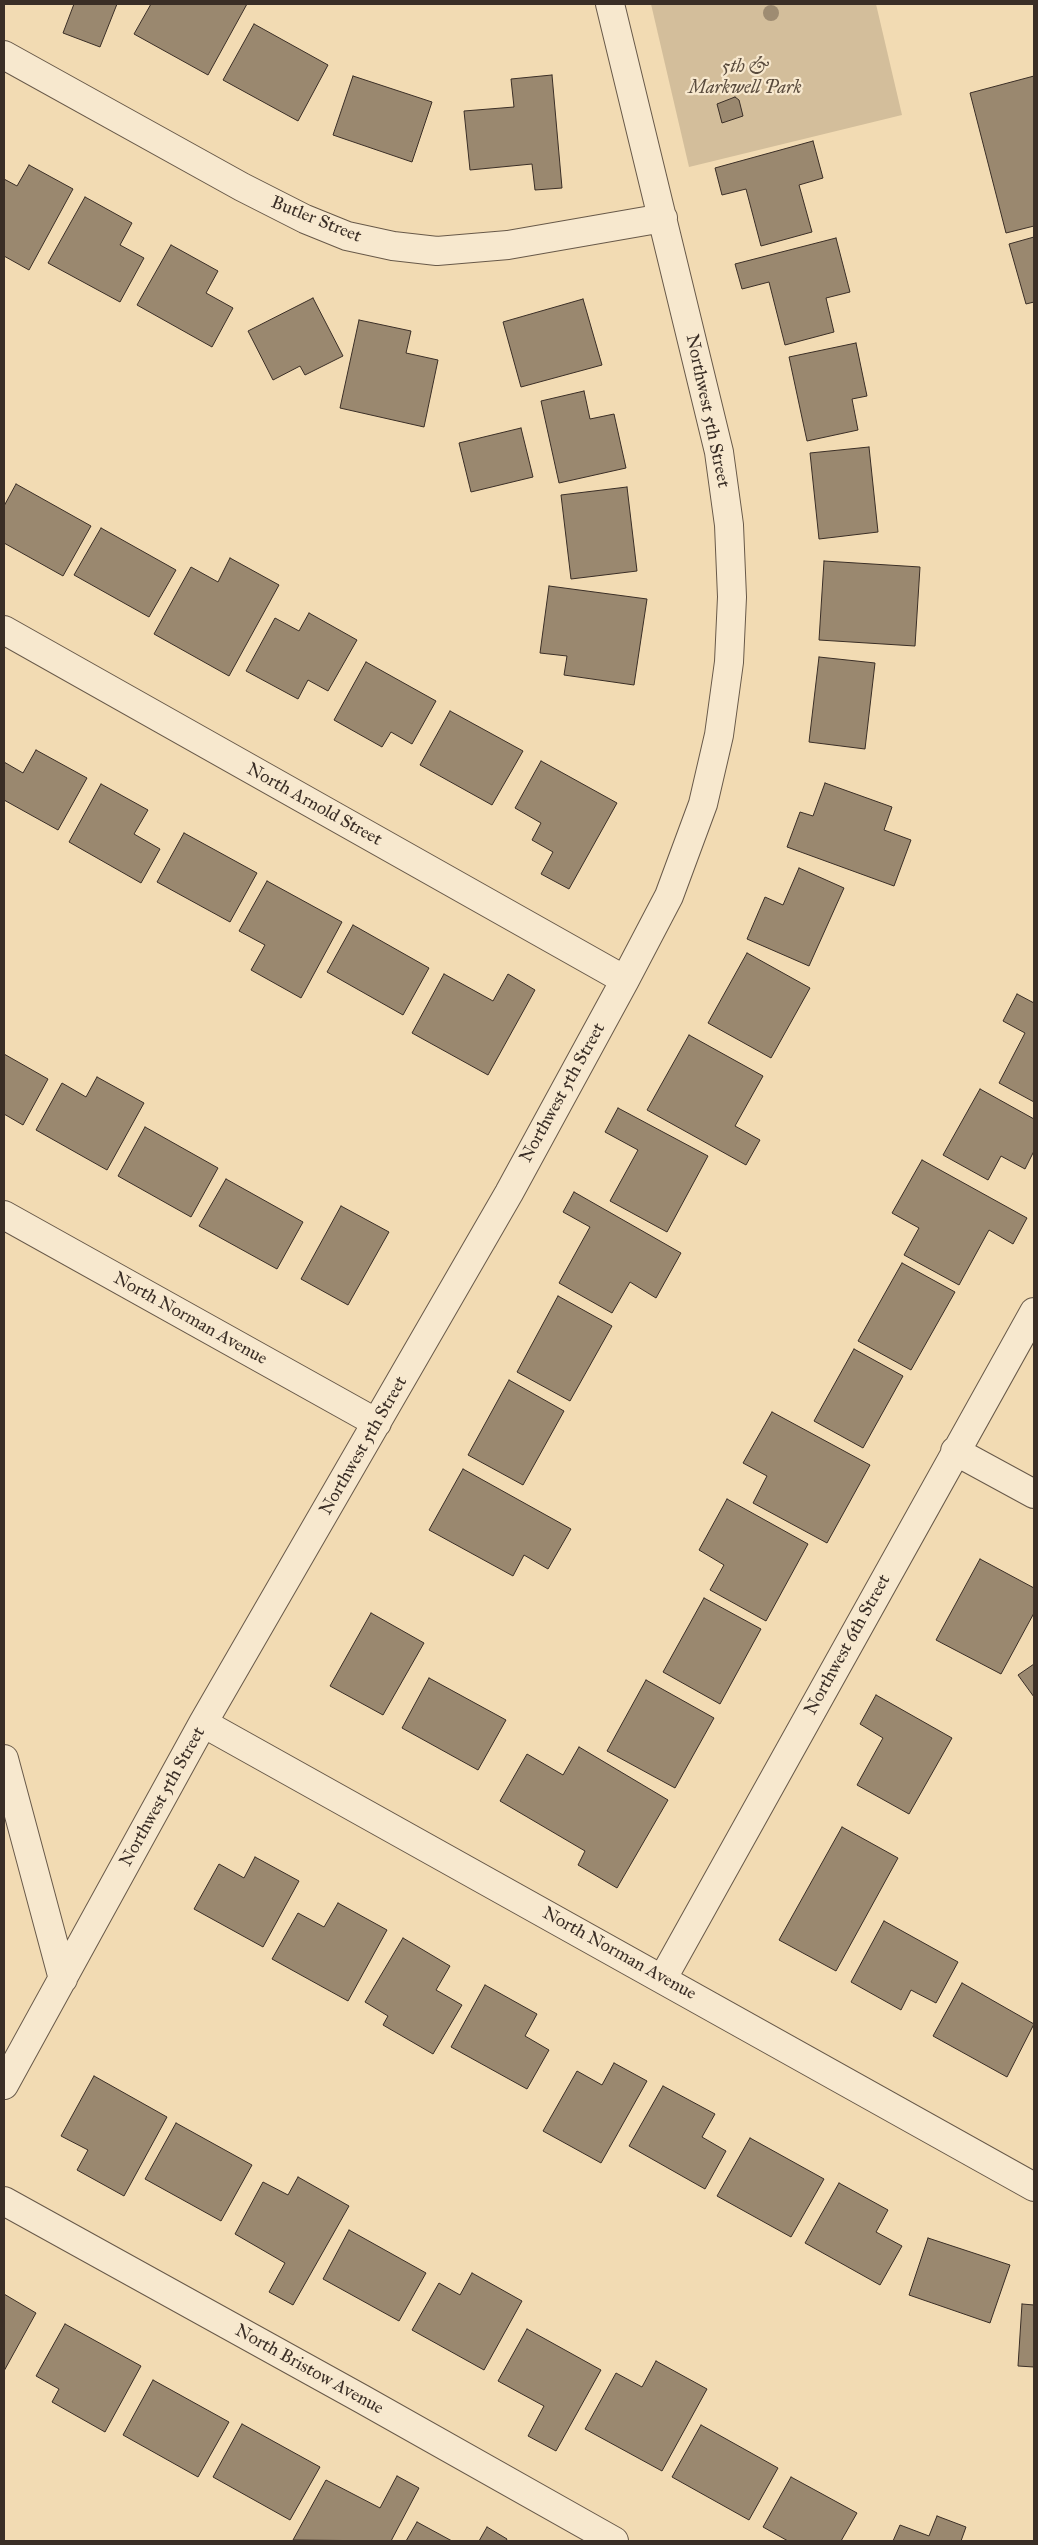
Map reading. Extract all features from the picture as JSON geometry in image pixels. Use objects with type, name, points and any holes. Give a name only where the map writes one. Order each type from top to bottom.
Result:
[{"type":"street","name":"Northwest 5th Street","points":[[4,2085],[203,1724],[509,1193],[626,980],[669,896],[703,804],[719,735],[729,652],[732,597],[729,524],[719,452],[610,4]]},
{"type":"street","name":"Butler Street","points":[[4,55],[242,188],[305,219],[347,236],[393,246],[437,251],[508,245],[663,218]]},
{"type":"street","name":"North Arnold Street","points":[[4,630],[626,980]]},
{"type":"street","name":"North Norman Avenue","points":[[4,1215],[377,1423]]},
{"type":"street","name":"Northwest 6th Street","points":[[663,1978],[1034,1312]]},
{"type":"street","points":[[955,1451],[1034,1494]]},
{"type":"street","name":"North Norman Avenue","points":[[203,1724],[663,1978],[1034,2187]]},
{"type":"street","points":[[4,1759],[63,1979]]},
{"type":"street","name":"North Bristow Avenue","points":[[4,2201],[614,2541]]},
{"type":"green space","name":"5th & Markwell Park","points":[[651,4],[876,4],[902,115],[689,167]]},
{"type":"building","points":[[74,4],[117,4],[100,47],[63,33]]},
{"type":"building","points":[[151,4],[247,4],[208,75],[134,34]]},
{"type":"building","points":[[254,24],[328,65],[298,121],[223,80]]},
{"type":"building","points":[[552,75],[562,188],[535,190],[532,164],[470,170],[464,111],[514,107],[511,79]]},
{"type":"building","points":[[353,76],[432,102],[412,162],[333,135]]},
{"type":"building","points":[[1034,76],[1034,226],[1006,233],[970,93]]},
{"type":"building","points":[[735,97],[739,100],[743,116],[722,123],[717,104]]},
{"type":"building","points":[[813,141],[823,178],[799,185],[812,232],[761,246],[746,189],[722,195],[715,168]]},
{"type":"building","points":[[29,165],[73,189],[29,270],[4,256],[4,179],[17,186]]},
{"type":"building","points":[[85,197],[132,223],[120,245],[144,258],[120,302],[48,263]]},
{"type":"building","points":[[1034,237],[1034,302],[1026,304],[1009,244]]},
{"type":"building","points":[[836,238],[850,292],[826,298],[834,332],[785,345],[769,282],[742,289],[735,264]]},
{"type":"building","points":[[171,245],[218,271],[206,293],[233,308],[212,347],[137,305]]},
{"type":"building","points":[[313,298],[343,356],[305,375],[300,366],[273,380],[248,331]]},
{"type":"building","points":[[583,299],[602,365],[521,387],[503,322]]},
{"type":"building","points":[[359,320],[411,331],[406,353],[438,360],[424,427],[340,408]]},
{"type":"building","points":[[856,343],[867,396],[852,399],[858,430],[807,441],[789,357]]},
{"type":"building","points":[[584,391],[590,419],[614,414],[626,468],[559,483],[541,401]]},
{"type":"building","points":[[521,428],[533,477],[471,492],[459,443]]},
{"type":"building","points":[[869,447],[878,532],[819,539],[810,453]]},
{"type":"building","points":[[16,484],[91,526],[63,576],[4,543],[4,506]]},
{"type":"building","points":[[627,487],[637,571],[571,579],[561,495]]},
{"type":"building","points":[[101,528],[176,570],[149,617],[74,575]]},
{"type":"building","points":[[230,558],[279,585],[229,676],[154,634],[191,567],[218,582]]},
{"type":"building","points":[[824,561],[920,567],[915,646],[819,640]]},
{"type":"building","points":[[549,586],[647,599],[634,685],[564,675],[567,656],[540,653]]},
{"type":"building","points":[[309,613],[357,640],[328,691],[308,680],[298,699],[246,671],[275,618],[299,631]]},
{"type":"building","points":[[819,657],[875,663],[865,749],[809,742]]},
{"type":"building","points":[[366,662],[436,701],[412,744],[391,732],[382,747],[334,720]]},
{"type":"building","points":[[450,711],[523,751],[492,805],[420,765]]},
{"type":"building","points":[[36,750],[87,778],[58,830],[4,800],[4,762],[23,773]]},
{"type":"building","points":[[541,761],[617,803],[569,889],[541,874],[553,852],[532,840],[541,823],[515,808]]},
{"type":"building","points":[[825,783],[892,807],[884,830],[911,840],[894,886],[787,847],[800,812],[813,816]]},
{"type":"building","points":[[101,784],[148,810],[134,834],[160,849],[141,883],[69,842]]},
{"type":"building","points":[[184,833],[257,873],[230,922],[157,882]]},
{"type":"building","points":[[799,868],[844,888],[809,966],[747,939],[765,897],[783,905]]},
{"type":"building","points":[[267,881],[342,922],[301,998],[251,970],[265,945],[239,931]]},
{"type":"building","points":[[353,925],[429,968],[403,1015],[327,972]]},
{"type":"building","points":[[747,953],[810,988],[771,1058],[708,1023]]},
{"type":"building","points":[[444,974],[493,1001],[508,974],[535,990],[488,1075],[412,1033]]},
{"type":"building","points":[[1017,994],[1034,1003],[1034,1102],[999,1083],[1025,1033],[1003,1021]]},
{"type":"building","points":[[689,1035],[763,1076],[735,1126],[760,1140],[746,1165],[647,1110]]},
{"type":"building","points":[[4,1054],[48,1079],[23,1125],[4,1114]]},
{"type":"building","points":[[97,1077],[144,1103],[107,1170],[36,1130],[62,1083],[86,1097]]},
{"type":"building","points":[[980,1089],[1034,1119],[1034,1151],[1025,1169],[1001,1156],[988,1180],[943,1155]]},
{"type":"building","points":[[618,1108],[708,1156],[667,1232],[610,1201],[638,1150],[605,1132]]},
{"type":"building","points":[[145,1127],[218,1168],[191,1217],[118,1176]]},
{"type":"building","points":[[922,1160],[1027,1218],[1013,1244],[989,1230],[959,1285],[904,1255],[919,1228],[892,1213]]},
{"type":"building","points":[[226,1179],[303,1222],[277,1269],[199,1226]]},
{"type":"building","points":[[574,1192],[681,1253],[656,1298],[630,1282],[612,1313],[559,1283],[590,1227],[563,1212]]},
{"type":"building","points":[[341,1206],[389,1232],[348,1305],[301,1279]]},
{"type":"building","points":[[902,1263],[955,1292],[911,1370],[858,1341]]},
{"type":"building","points":[[558,1296],[612,1326],[570,1401],[517,1372]]},
{"type":"building","points":[[854,1349],[903,1376],[863,1448],[814,1421]]},
{"type":"building","points":[[509,1380],[564,1411],[523,1485],[468,1455]]},
{"type":"building","points":[[772,1412],[870,1465],[827,1543],[753,1503],[767,1476],[743,1463]]},
{"type":"building","points":[[463,1469],[571,1529],[548,1569],[524,1555],[513,1576],[429,1530]]},
{"type":"building","points":[[727,1499],[808,1544],[766,1621],[710,1590],[724,1565],[699,1550]]},
{"type":"building","points":[[980,1559],[1034,1588],[1034,1613],[1001,1674],[936,1640]]},
{"type":"building","points":[[704,1598],[761,1629],[720,1704],[663,1672]]},
{"type":"building","points":[[371,1613],[424,1643],[383,1715],[330,1686]]},
{"type":"building","points":[[1034,1664],[1034,1697],[1018,1675]]},
{"type":"building","points":[[429,1678],[506,1720],[478,1770],[402,1728]]},
{"type":"building","points":[[646,1680],[714,1718],[675,1788],[607,1751]]},
{"type":"building","points":[[876,1695],[952,1738],[909,1814],[857,1785],[883,1738],[860,1724]]},
{"type":"building","points":[[579,1747],[668,1800],[617,1888],[578,1865],[585,1851],[500,1801],[527,1754],[563,1775]]},
{"type":"building","points":[[842,1827],[898,1858],[836,1971],[779,1940]]},
{"type":"building","points":[[255,1857],[299,1881],[263,1947],[194,1909],[219,1864],[244,1878]]},
{"type":"building","points":[[338,1903],[387,1930],[348,2001],[272,1959],[298,1913],[324,1927]]},
{"type":"building","points":[[884,1921],[958,1962],[936,2003],[911,1990],[901,2010],[851,1982]]},
{"type":"building","points":[[403,1938],[450,1966],[436,1990],[462,2005],[433,2054],[383,2025],[388,2016],[365,2002]]},
{"type":"building","points":[[962,1983],[1034,2024],[1007,2077],[933,2036]]},
{"type":"building","points":[[485,1985],[537,2014],[525,2036],[549,2050],[527,2089],[451,2047]]},
{"type":"building","points":[[614,2063],[647,2081],[601,2163],[543,2131],[577,2071],[602,2085]]},
{"type":"building","points":[[94,2076],[167,2117],[124,2196],[77,2170],[88,2150],[61,2136]]},
{"type":"building","points":[[663,2086],[715,2114],[702,2137],[726,2151],[705,2189],[629,2146]]},
{"type":"building","points":[[176,2123],[252,2165],[221,2221],[145,2179]]},
{"type":"building","points":[[750,2138],[824,2179],[791,2237],[717,2196]]},
{"type":"building","points":[[298,2177],[349,2206],[293,2305],[269,2292],[285,2263],[235,2234],[263,2182],[288,2195]]},
{"type":"building","points":[[839,2183],[888,2210],[876,2232],[902,2246],[880,2285],[805,2243]]},
{"type":"building","points":[[349,2230],[426,2273],[399,2321],[323,2279]]},
{"type":"building","points":[[928,2238],[1010,2265],[990,2323],[909,2295]]},
{"type":"building","points":[[472,2273],[522,2301],[484,2370],[412,2330],[439,2283],[460,2295]]},
{"type":"building","points":[[4,2294],[36,2313],[4,2371]]},
{"type":"building","points":[[1022,2304],[1034,2305],[1034,2367],[1018,2366]]},
{"type":"building","points":[[65,2324],[141,2366],[105,2432],[52,2402],[59,2389],[36,2376]]},
{"type":"building","points":[[527,2329],[601,2370],[556,2451],[528,2436],[544,2406],[498,2381]]},
{"type":"building","points":[[656,2361],[707,2389],[662,2471],[585,2429],[616,2373],[642,2387]]},
{"type":"building","points":[[153,2380],[229,2422],[198,2477],[123,2435]]},
{"type":"building","points":[[242,2424],[320,2467],[290,2520],[213,2477]]},
{"type":"building","points":[[701,2425],[778,2468],[749,2520],[672,2477]]},
{"type":"building","points":[[397,2476],[419,2488],[391,2541],[293,2540],[326,2480],[380,2508]]},
{"type":"building","points":[[791,2477],[857,2513],[841,2541],[788,2541],[763,2527]]},
{"type":"building","points":[[937,2516],[966,2527],[961,2541],[893,2541],[900,2525],[929,2536]]},
{"type":"building","points":[[417,2522],[452,2541],[406,2541]]},
{"type":"building","points":[[487,2527],[507,2539],[506,2541],[479,2541]]}]
